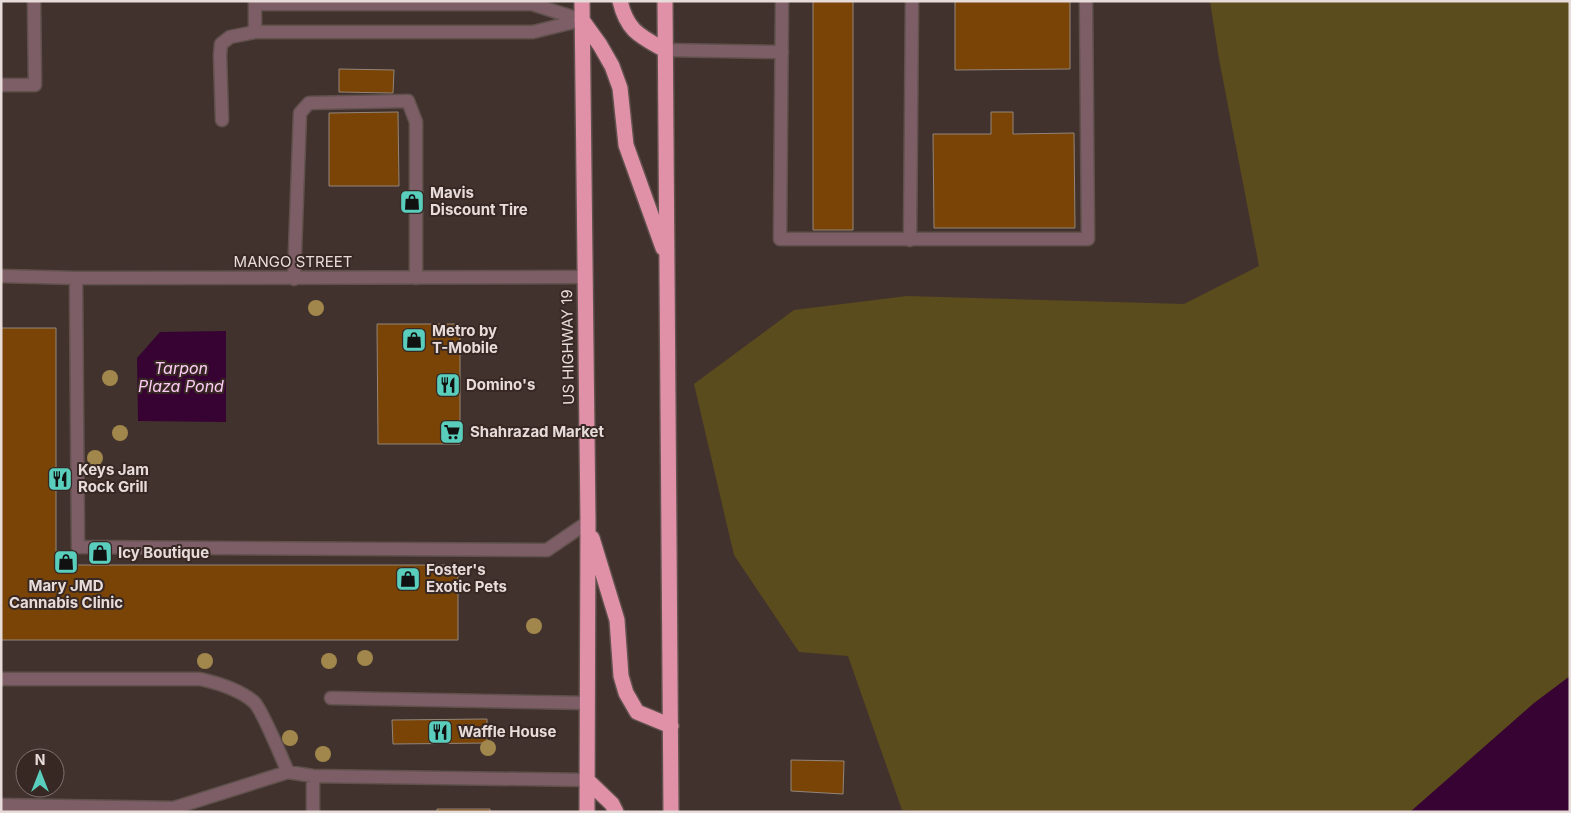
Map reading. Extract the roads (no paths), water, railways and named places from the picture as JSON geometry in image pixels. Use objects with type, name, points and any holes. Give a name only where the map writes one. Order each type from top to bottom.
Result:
[{"type":"highway","name":"US HIGHWAY 19","points":[[582,1],[588,522],[587,812]]},
{"type":"highway","points":[[620,1],[624,19],[637,34],[665,50]]},
{"type":"highway","points":[[665,1],[671,812]]},
{"type":"highway","points":[[582,20],[604,52],[620,88],[626,145],[668,258]]},
{"type":"highway","points":[[588,522],[617,620],[621,676],[626,693],[637,712],[671,726]]},
{"type":"highway","points":[[587,780],[612,804],[616,812]]},
{"type":"street","points":[[1,85],[35,85],[34,1]]},
{"type":"street","points":[[782,1],[780,239],[910,240],[1088,239],[1086,1]]},
{"type":"street","points":[[910,240],[912,1]]},
{"type":"street","points":[[255,32],[255,3],[532,4],[582,20]]},
{"type":"street","points":[[222,120],[221,44],[230,37],[255,32],[533,32],[582,20]]},
{"type":"street","points":[[665,50],[782,52]]},
{"type":"street","points":[[294,279],[300,113],[309,103],[408,101],[416,122],[416,278]]},
{"type":"street","name":"MANGO STREET","points":[[1,276],[294,279],[584,277]]},
{"type":"street","points":[[76,278],[78,547],[547,550],[588,522]]},
{"type":"street","points":[[1,679],[200,679],[214,682],[244,695],[255,703],[288,772]]},
{"type":"street","points":[[330,698],[586,703]]},
{"type":"street","points":[[1,806],[174,808],[288,772],[313,776],[587,780]]},
{"type":"street","points":[[312,812],[313,776]]},
{"type":"water","name":"Tarpon Plaza Pond","points":[[226,331],[226,422],[138,421],[137,358],[160,332]]},
{"type":"water","points":[[1570,676],[1570,812],[1410,812],[1534,703]]},
{"type":"place","name":"Mavis Discount Tire","points":[[412,202]]},
{"type":"place","name":"Metro by T-Mobile","points":[[414,340]]},
{"type":"place","name":"Domino's","points":[[448,385]]},
{"type":"place","name":"Shahrazad Market","points":[[452,432]]},
{"type":"place","name":"Keys Jam Rock Grill","points":[[60,479]]},
{"type":"place","name":"Icy Boutique","points":[[100,553]]},
{"type":"place","name":"Mary JMD Cannabis Clinic","points":[[66,562]]},
{"type":"place","name":"Foster's Exotic Pets","points":[[408,579]]},
{"type":"place","name":"Waffle House","points":[[440,732]]}]
